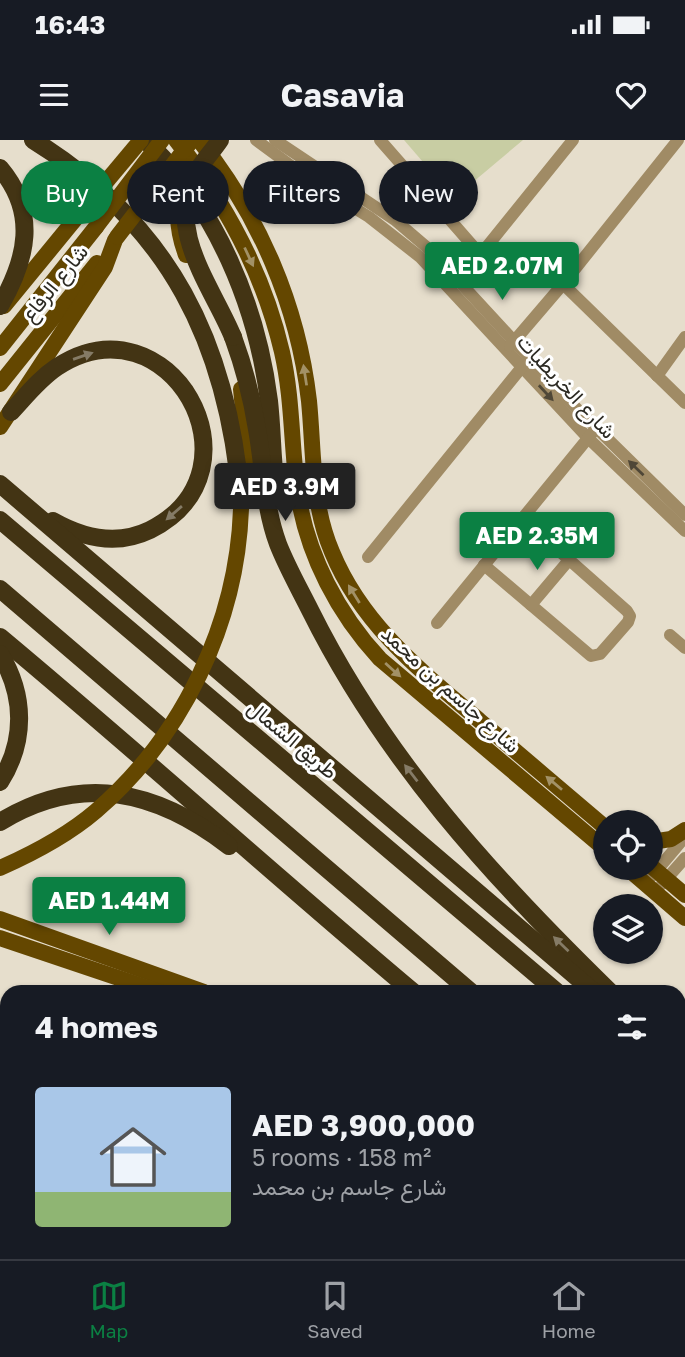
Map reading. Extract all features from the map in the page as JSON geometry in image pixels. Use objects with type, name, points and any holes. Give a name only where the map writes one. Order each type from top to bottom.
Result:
[{"type":"highway","points":[[33,140],[89,179],[122,210],[144,234],[186,295],[202,327],[222,385],[233,433],[241,505]]},
{"type":"highway","points":[[143,140],[189,189],[219,241],[244,297],[263,366],[280,510],[305,600]]},
{"type":"highway","points":[[220,140],[195,175],[187,197],[185,218],[192,250],[230,338],[251,398],[271,522],[286,564],[348,682],[408,770],[525,909],[603,985]]},
{"type":"highway","points":[[0,168],[16,193],[25,228],[18,271],[0,308]]},
{"type":"highway","points":[[11,412],[43,377],[59,366],[89,353],[122,351],[153,361],[177,379],[186,389],[197,411],[203,438],[199,473],[192,492],[174,514],[144,533],[115,539],[85,536],[19,502]]},
{"type":"highway","points":[[0,484],[586,985]]},
{"type":"highway","name":"طريق الشمال","points":[[0,520],[549,985]]},
{"type":"highway","points":[[0,589],[463,985]]},
{"type":"highway","points":[[0,637],[135,750],[292,890],[405,985]]},
{"type":"highway","points":[[0,654],[16,688],[20,716],[13,757],[0,782]]},
{"type":"highway","points":[[0,822],[33,804],[70,795],[111,793],[135,797],[175,810],[292,890]]},
{"type":"main road","points":[[0,308],[143,140]]},
{"type":"main road","name":"شارع الرفاع","points":[[0,348],[162,140]]},
{"type":"main road","name":"شارع جاسم بن محمد","points":[[176,140],[204,176],[235,229],[271,312],[289,389],[302,514],[316,562],[333,595],[363,640],[387,666],[593,839]]},
{"type":"main road","name":"شارع الرفاع","points":[[0,384],[192,140]]},
{"type":"main road","name":"شارع جاسم بن محمد","points":[[199,140],[246,210],[270,257],[286,298],[305,372],[321,520],[346,582],[367,615],[398,650],[593,817]]},
{"type":"main road","points":[[0,868],[45,846],[96,811],[148,757],[178,715],[200,675],[227,605],[239,542],[248,461],[245,413],[230,338],[185,253],[178,225],[182,184],[192,164],[210,140]]},
{"type":"main road","points":[[0,427],[105,267],[116,239]]},
{"type":"main road","points":[[663,840],[671,839],[685,830]]},
{"type":"main road","points":[[663,876],[685,895]]},
{"type":"main road","points":[[641,880],[685,918]]},
{"type":"main road","points":[[0,919],[184,985]]},
{"type":"main road","points":[[0,938],[139,985]]},
{"type":"street","name":"شارع الخريطيات","points":[[256,140],[299,173],[369,217],[403,243],[510,346],[685,531]]},
{"type":"street","points":[[380,140],[479,253],[573,140]]},
{"type":"street","points":[[510,346],[678,140]]},
{"type":"street","name":"شارع الخريطيات","points":[[279,141],[413,234],[446,266],[510,346],[522,367],[685,515]]},
{"type":"street","points":[[563,284],[685,403]]},
{"type":"street","points":[[657,376],[685,337]]},
{"type":"street","points":[[368,557],[522,367]]},
{"type":"street","points":[[437,623],[592,433]]},
{"type":"street","points":[[484,565],[593,657],[600,654],[628,622],[630,616],[627,611],[522,518]]},
{"type":"street","points":[[531,606],[569,560]]},
{"type":"street","points":[[670,635],[685,648]]},
{"type":"street","points":[[663,866],[685,837]]},
{"type":"street","points":[[663,869],[685,858]]},
{"type":"street","points":[[650,888],[654,880]]},
{"type":"green space","points":[[404,140],[523,140],[478,178],[478,161],[422,161]]}]
